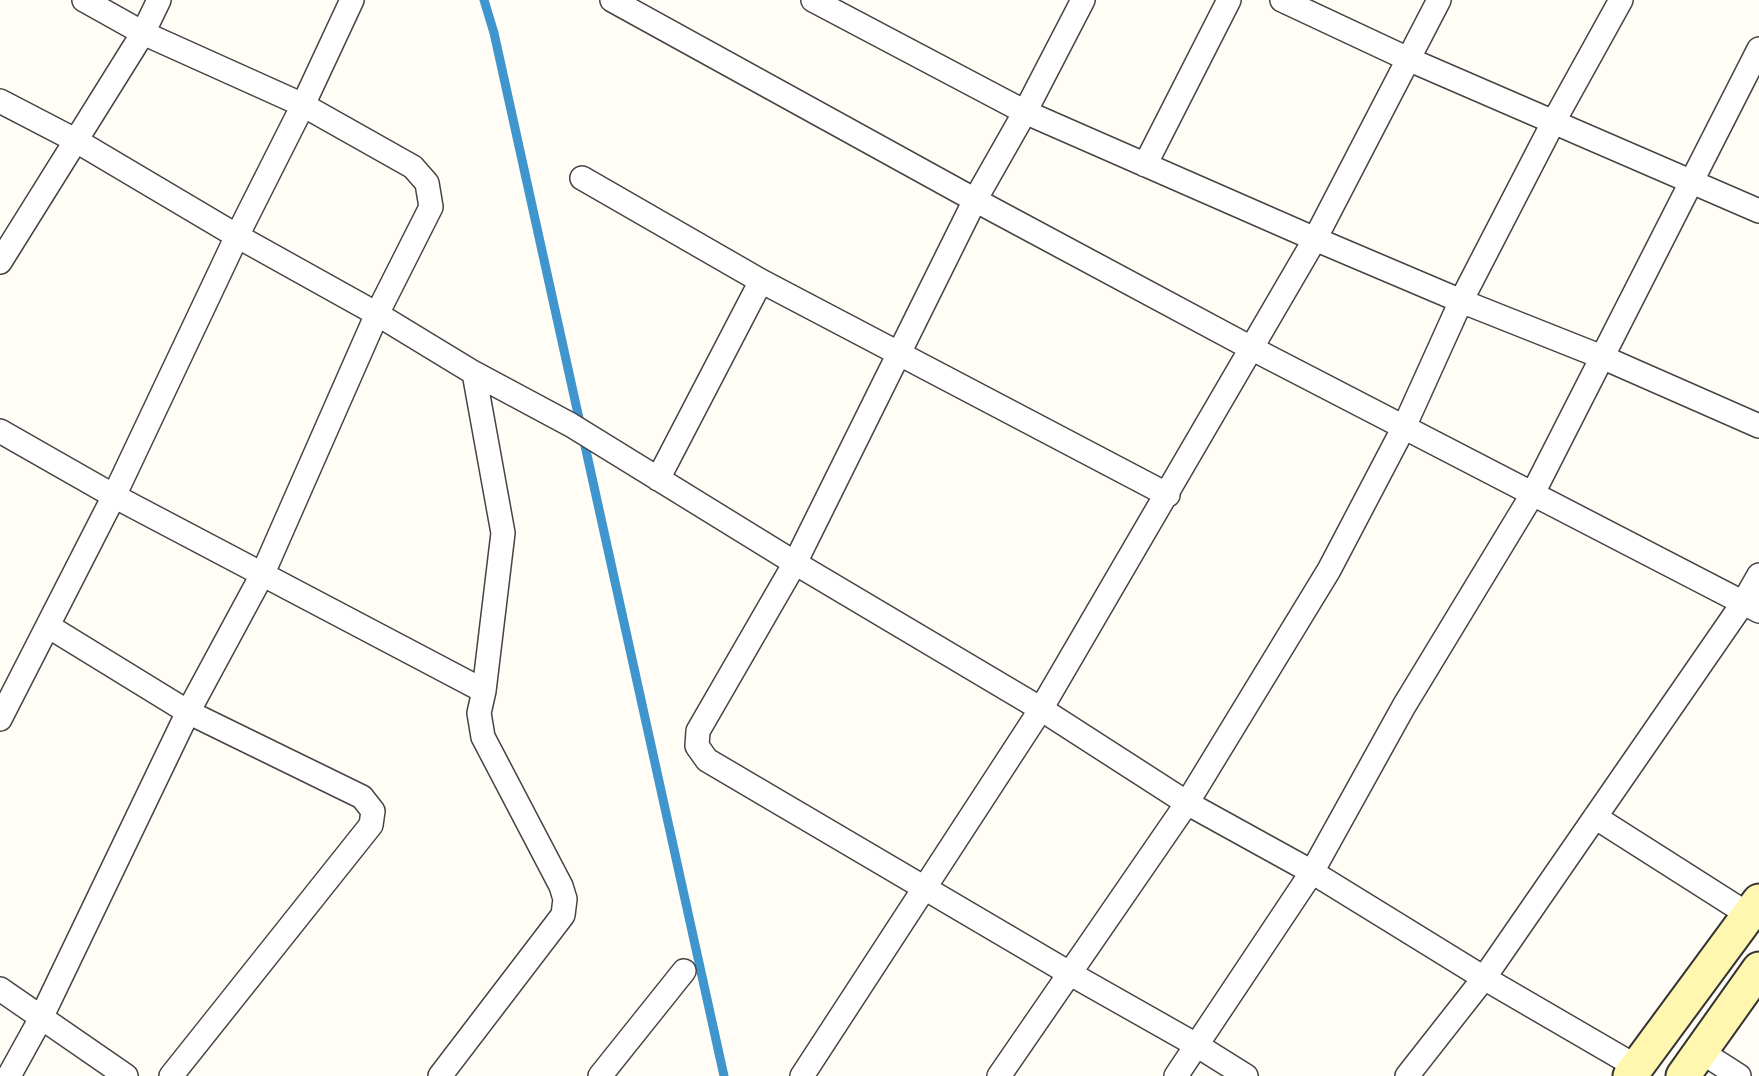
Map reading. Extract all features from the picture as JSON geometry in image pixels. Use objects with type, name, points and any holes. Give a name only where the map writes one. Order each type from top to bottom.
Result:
[{"type":"main road","points":[[1633,1071],[1754,908]]},
{"type":"main road","points":[[1692,1064],[1759,969]]},
{"type":"street","points":[[9,1076],[41,1018],[188,712],[263,573],[377,314],[431,207],[427,183],[413,167],[303,105],[143,33],[84,0]]},
{"type":"street","points":[[0,262],[143,33],[159,0]]},
{"type":"street","points":[[0,719],[114,496],[236,236],[303,105],[352,0]]},
{"type":"street","points":[[612,0],[1251,348],[1751,607]]},
{"type":"street","points":[[813,0],[1025,112],[1315,239],[1602,357],[1759,426]]},
{"type":"street","points":[[1083,0],[1025,112],[975,200],[795,564],[698,731],[697,746],[707,760],[1246,1076]]},
{"type":"street","points":[[1145,164],[1229,0]]},
{"type":"street","points":[[1282,0],[1408,59],[1759,211]]},
{"type":"street","points":[[802,1076],[1041,709],[1168,495],[1315,239],[1439,0]]},
{"type":"street","points":[[999,1076],[1187,803],[1329,570],[1404,427],[1461,301],[1620,0]]},
{"type":"street","points":[[1176,1076],[1312,872],[1404,706],[1532,495],[1759,49]]},
{"type":"street","points":[[0,100],[75,140],[474,373],[571,425],[795,564],[1041,709],[1187,803],[1312,872],[1633,1071]]},
{"type":"street","points":[[582,178],[761,281],[1168,495]]},
{"type":"street","points":[[658,479],[761,281]]},
{"type":"street","points":[[440,1076],[564,915],[565,900],[561,886],[484,737],[479,713],[503,533],[474,373]]},
{"type":"street","points":[[0,431],[114,496],[484,691]]},
{"type":"street","points":[[1407,1076],[1484,978],[1595,817],[1751,607],[1759,575]]},
{"type":"street","points":[[48,626],[188,712],[362,797],[373,811],[371,825],[172,1076]]},
{"type":"street","points":[[1595,817],[1754,908]]},
{"type":"street","points":[[600,1076],[684,971]]},
{"type":"street","points":[[0,989],[126,1076]]},
{"type":"street","points":[[1692,1064],[1739,1076]]},
{"type":"waterway","points":[[484,0],[494,33],[724,1076]]}]
